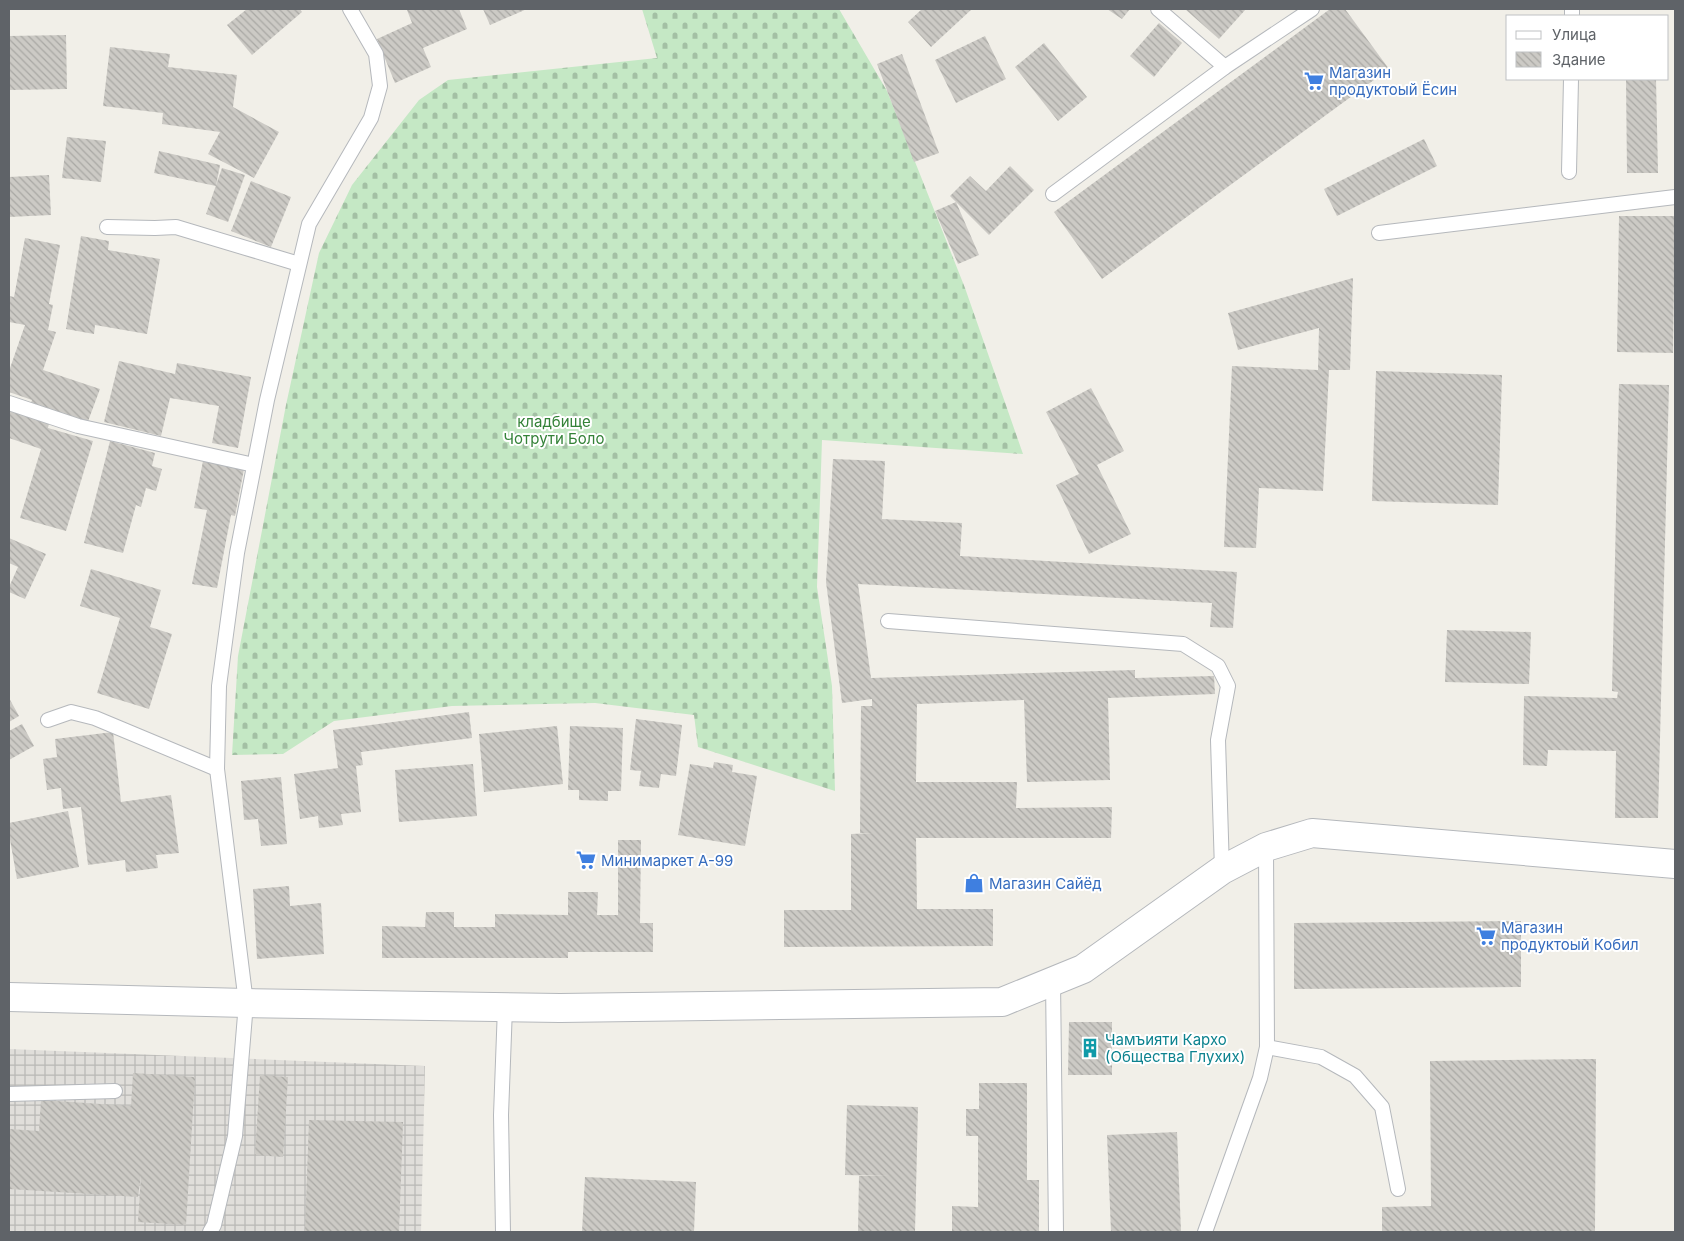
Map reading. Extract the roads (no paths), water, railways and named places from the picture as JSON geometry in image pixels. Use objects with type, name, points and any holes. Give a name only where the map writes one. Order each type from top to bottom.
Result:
[{"type":"street","points":[[9,997],[505,1007],[1002,1002],[1083,969],[1222,870],[1266,847],[1312,833],[1675,864]]},
{"type":"lane","points":[[210,1232],[214,1225],[234,1136],[246,1003],[217,770],[219,686],[237,554],[254,465],[267,400],[309,224],[371,118],[380,86],[376,54],[350,9]]},
{"type":"lane","points":[[1158,9],[1225,67]]},
{"type":"lane","points":[[1053,194],[1225,67],[1312,9]]},
{"type":"lane","points":[[1569,172],[1571,80]]},
{"type":"lane","points":[[1379,233],[1675,197]]},
{"type":"lane","points":[[107,227],[176,227],[300,264]]},
{"type":"lane","points":[[9,404],[78,426],[254,465]]},
{"type":"lane","points":[[888,621],[1183,644],[1218,666],[1228,686],[1218,740],[1222,870]]},
{"type":"lane","points":[[48,720],[71,712],[95,718],[217,770]]},
{"type":"lane","points":[[1205,1232],[1260,1078],[1267,1047],[1266,847]]},
{"type":"lane","points":[[1053,981],[1056,1232]]},
{"type":"lane","points":[[503,1232],[501,1115],[505,1007]]},
{"type":"lane","points":[[1267,1047],[1321,1057],[1356,1076],[1382,1108],[1398,1189]]},
{"type":"lane","points":[[9,1094],[115,1091]]},
{"type":"place","name":"Магазин продуктоый Ёсин","points":[[1314,81]]},
{"type":"place","name":"Минимаркет А-99","points":[[586,860]]},
{"type":"place","name":"Магазин Сайёд","points":[[974,883]]},
{"type":"place","name":"Магазин продуктоый Кобил","points":[[1486,936]]},
{"type":"place","name":"Чамъияти Кархо (Общества Глухих)","points":[[1090,1048]]},
{"type":"park label","name":"кладбище Чотрути Боло","points":[[554,430]]}]
